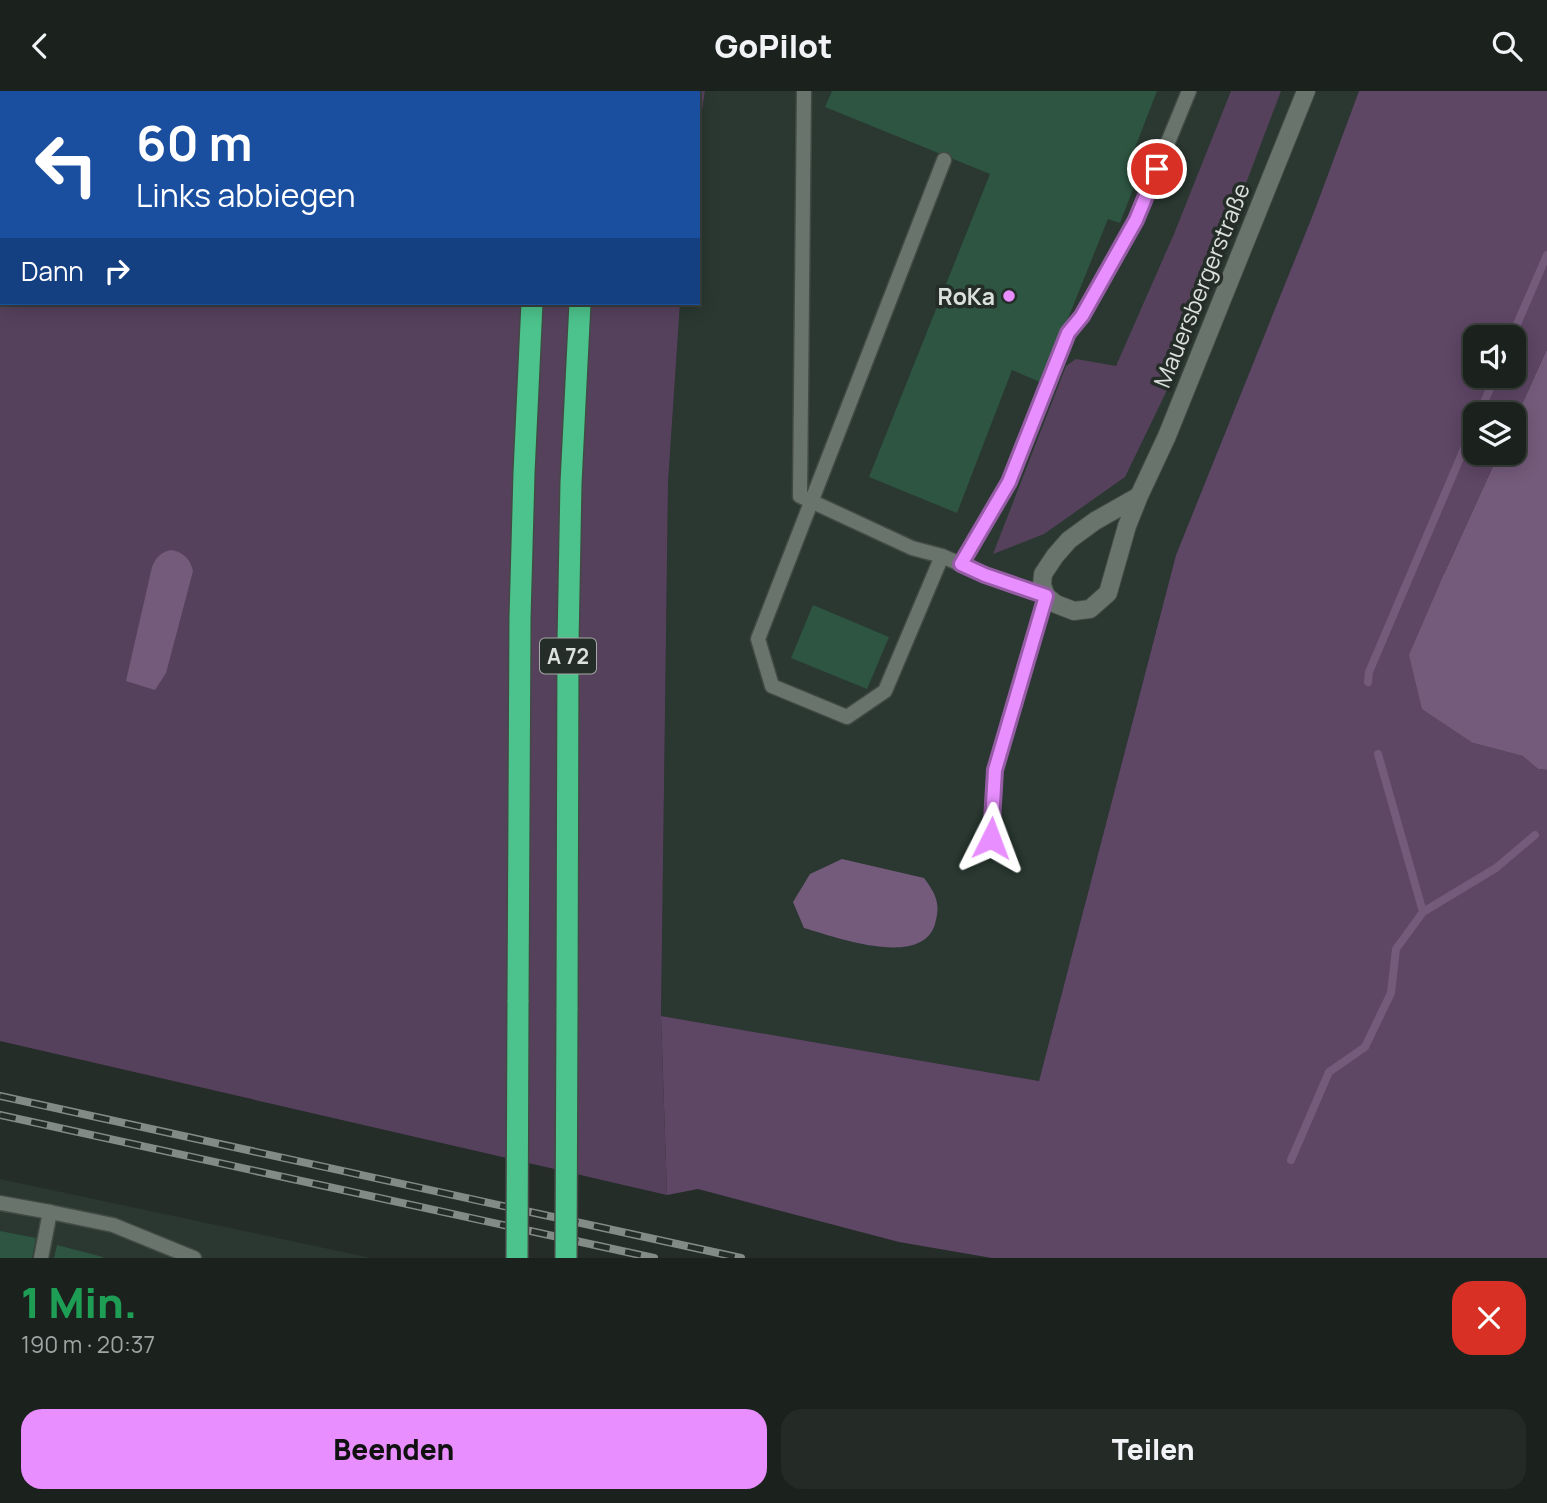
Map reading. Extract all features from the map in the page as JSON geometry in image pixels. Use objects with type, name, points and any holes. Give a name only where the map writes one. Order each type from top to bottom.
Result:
[{"type":"highway","name":"A 72","points":[[517,1258],[520,618],[532,305]]},
{"type":"highway","name":"A 72","points":[[566,1258],[568,643],[571,496],[580,305]]},
{"type":"street","name":"Mauersbergerstraße","points":[[1046,596],[1056,604],[1074,611],[1090,609],[1108,593],[1127,526],[1167,436],[1306,91]]},
{"type":"street","points":[[1046,596],[1042,585],[1043,574],[1069,540],[1095,521],[1139,496]]},
{"type":"lane","points":[[804,91],[800,496],[912,548],[942,556],[985,575],[1046,596],[995,770],[991,838]]},
{"type":"lane","points":[[961,564],[1009,482],[1068,333],[1082,316],[1136,220],[1189,91]]},
{"type":"lane","points":[[942,556],[885,691],[847,717],[772,686],[758,639],[944,160]]},
{"type":"lane","points":[[0,1203],[113,1225],[194,1258]]},
{"type":"lane","points":[[41,1258],[50,1212]]},
{"type":"shaded area","points":[[700,91],[705,91],[700,125]]},
{"type":"shaded area","points":[[705,91],[1359,91],[1314,212],[1176,555],[1039,1081],[661,1016],[668,483],[680,305],[700,305],[700,125]]},
{"type":"shaded area","points":[[1231,91],[1281,91],[1169,386],[1125,477],[1044,534],[993,554],[1066,366],[1076,359],[1116,366],[1174,234]]},
{"type":"shaded area","points":[[1359,91],[1547,91],[1547,349],[1523,402],[1463,402],[1463,465],[1494,465],[1444,574],[1473,743],[1524,756],[1538,769],[1547,770],[1547,1258],[992,1258],[899,1242],[698,1189],[667,1195],[661,1016],[1039,1081],[1176,555],[1314,212]]},
{"type":"shaded area","points":[[0,305],[680,305],[668,483],[661,1016],[667,1195],[0,1041]]},
{"type":"shaded area","points":[[1547,349],[1547,770],[1538,769],[1523,756],[1473,743],[1422,709],[1409,655],[1494,465],[1526,465],[1526,402],[1523,402]]},
{"type":"shaded area","points":[[172,550],[186,557],[193,571],[166,673],[155,690],[126,681],[152,567],[160,555]]},
{"type":"shaded area","points":[[842,859],[924,878],[937,905],[935,924],[927,937],[913,945],[876,946],[804,928],[793,902],[810,874]]},
{"type":"shaded area","points":[[0,1179],[371,1258],[0,1258]]},
{"type":"building","name":"RoKa","points":[[832,91],[1157,91],[1128,166],[1140,171],[1120,223],[1108,219],[1042,383],[1012,370],[957,513],[869,477],[990,174],[825,107]]},
{"type":"building","points":[[813,605],[889,637],[867,689],[791,658]]},
{"type":"building","points":[[0,1231],[36,1238],[32,1258],[0,1258]]},
{"type":"building","points":[[57,1245],[103,1257],[103,1258],[54,1258]]},
{"type":"waterway","points":[[1517,325],[1547,255]]},
{"type":"waterway","points":[[1484,402],[1490,388]]},
{"type":"waterway","points":[[1368,682],[1369,672],[1463,451]]},
{"type":"waterway","points":[[1378,754],[1423,912]]},
{"type":"waterway","points":[[1291,1160],[1329,1072],[1365,1047],[1391,993],[1396,949],[1423,912],[1496,868],[1535,835]]},
{"type":"railway","points":[[0,1096],[741,1258]]},
{"type":"railway","points":[[0,1115],[654,1258]]},
{"type":"place","name":"RoKa","points":[[1009,296]]},
{"type":"route","points":[[991,838],[995,770],[1046,596],[961,564],[1009,482],[1068,333],[1082,316],[1136,220],[1157,169]]}]
